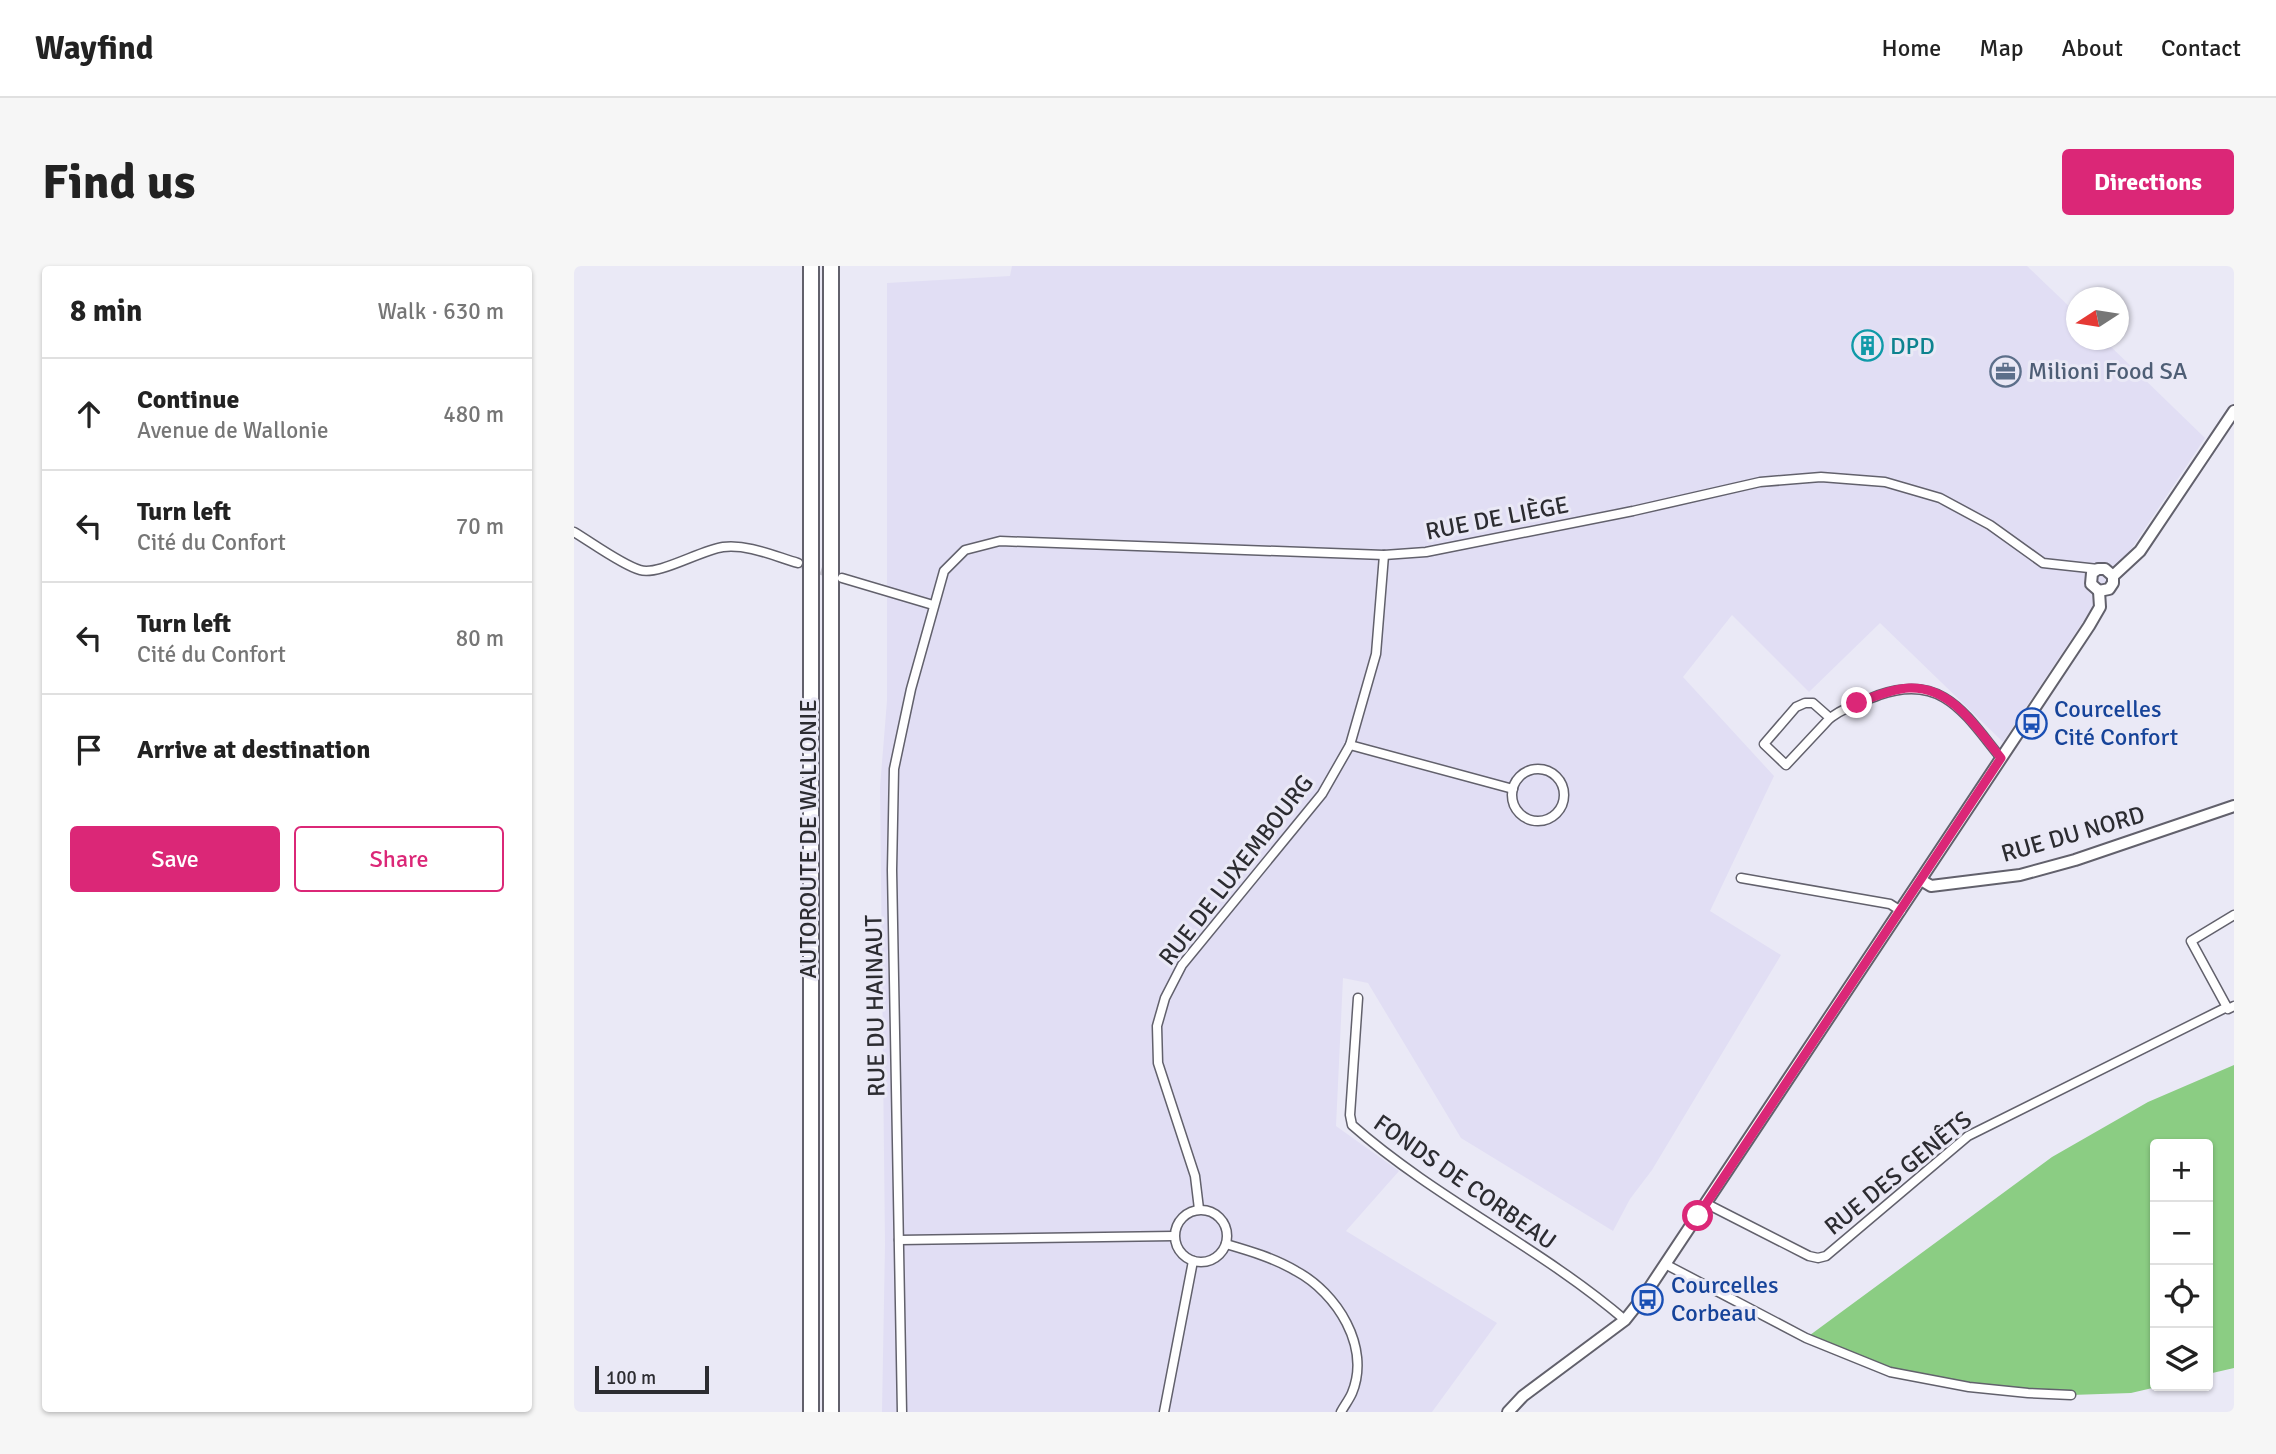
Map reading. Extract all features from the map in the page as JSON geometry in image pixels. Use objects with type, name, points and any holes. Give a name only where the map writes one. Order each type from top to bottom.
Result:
[{"type":"highway","name":"AUTOROUTE DE WALLONIE","points":[[811,266],[811,1412]]},
{"type":"highway","name":"AUTOROUTE DE WALLONIE","points":[[831,266],[831,1412]]},
{"type":"street","points":[[2076,567],[2099,591],[2111,586],[2113,576],[2140,551],[2234,411]]},
{"type":"street","name":"RUE DE LIÈGE","points":[[933,605],[944,571],[965,550],[1000,541],[1384,555],[1426,552],[1633,511],[1760,482],[1821,477],[1885,482],[1940,498],[1990,525],[2043,563],[2098,569]]},
{"type":"street","points":[[574,532],[640,570],[661,568],[703,552],[735,546],[797,563]]},
{"type":"street","name":"RUE DE LUXEMBOURG","points":[[1199,1209],[1195,1176],[1158,1063],[1157,1026],[1165,998],[1182,965],[1322,794],[1350,745],[1376,654],[1384,555]]},
{"type":"street","points":[[2090,580],[2092,573],[2098,569],[2105,569],[2113,576]]},
{"type":"street","points":[[842,578],[933,605]]},
{"type":"street","points":[[1508,1412],[1522,1396],[1625,1320],[1707,1204],[2100,607],[2099,591]]},
{"type":"street","name":"RUE DU HAINAUT","points":[[902,1412],[892,870],[894,769],[911,688],[933,605]]},
{"type":"street","points":[[1830,718],[1813,703],[1805,703],[1796,707],[1764,744],[1786,765],[1830,718],[1857,703],[1911,688],[1944,696],[1965,714],[2001,758]]},
{"type":"street","points":[[1350,745],[1513,789]]},
{"type":"street","points":[[1540,769],[1547,771],[1560,780],[1564,788],[1563,806],[1551,818],[1534,822],[1526,819],[1514,806],[1513,789],[1515,782],[1526,772],[1540,769]]},
{"type":"street","name":"RUE DU NORD","points":[[1921,880],[1931,886],[2020,875],[2075,860],[2234,806]]},
{"type":"street","points":[[1741,878],[1890,904],[1901,911]]},
{"type":"street","name":"RUE DES GENÊTS","points":[[1707,1204],[1809,1256],[1826,1256],[1968,1136],[2230,1007],[2190,941],[2234,915]]},
{"type":"street","name":"FONDS DE CORBEAU","points":[[1358,998],[1350,1115],[1352,1125],[1400,1163],[1579,1285],[1625,1320]]},
{"type":"street","points":[[1199,1209],[1215,1214],[1221,1220],[1227,1235],[1222,1251],[1209,1261],[1194,1261],[1180,1252],[1174,1236],[1175,1228],[1184,1215],[1199,1209]]},
{"type":"street","points":[[899,1240],[1174,1236]]},
{"type":"street","points":[[1226,1244],[1263,1255],[1299,1272],[1342,1313],[1353,1338],[1358,1364],[1352,1392],[1341,1412]]},
{"type":"street","points":[[1164,1412],[1194,1261]]},
{"type":"street","points":[[1665,1264],[1807,1338],[1890,1372],[1969,1387],[2071,1395]]},
{"type":"shaded area","points":[[1012,266],[2027,266],[2066,303],[2066,350],[2114,350],[2205,438],[2003,742],[1880,623],[1809,692],[1732,615],[1683,677],[1774,776],[1710,911],[1781,955],[1652,1170],[1630,1199],[1613,1231],[1461,1138],[1368,983],[1343,978],[1336,1126],[1399,1171],[1346,1231],[1497,1323],[1432,1412],[882,1412],[885,1245],[880,787],[887,701],[887,283],[1010,276]]},
{"type":"green space","points":[[2234,1065],[2234,1368],[2213,1373],[2213,1139],[2150,1139],[2150,1389],[2131,1393],[2028,1393],[1890,1372],[1806,1338],[2052,1157],[2148,1102]]},
{"type":"tunnel","points":[[798,563],[833,575]]},
{"type":"place","name":"DPD","points":[[1867,346]]},
{"type":"place","name":"Milioni Food SA","points":[[2005,371]]},
{"type":"place","name":"Courcelles Cité Confort","points":[[2031,723]]},
{"type":"place","name":"Courcelles Corbeau","points":[[1648,1299]]},
{"type":"route","points":[[1698,1216],[2001,758],[1965,714],[1944,696],[1911,688],[1857,703]]}]
